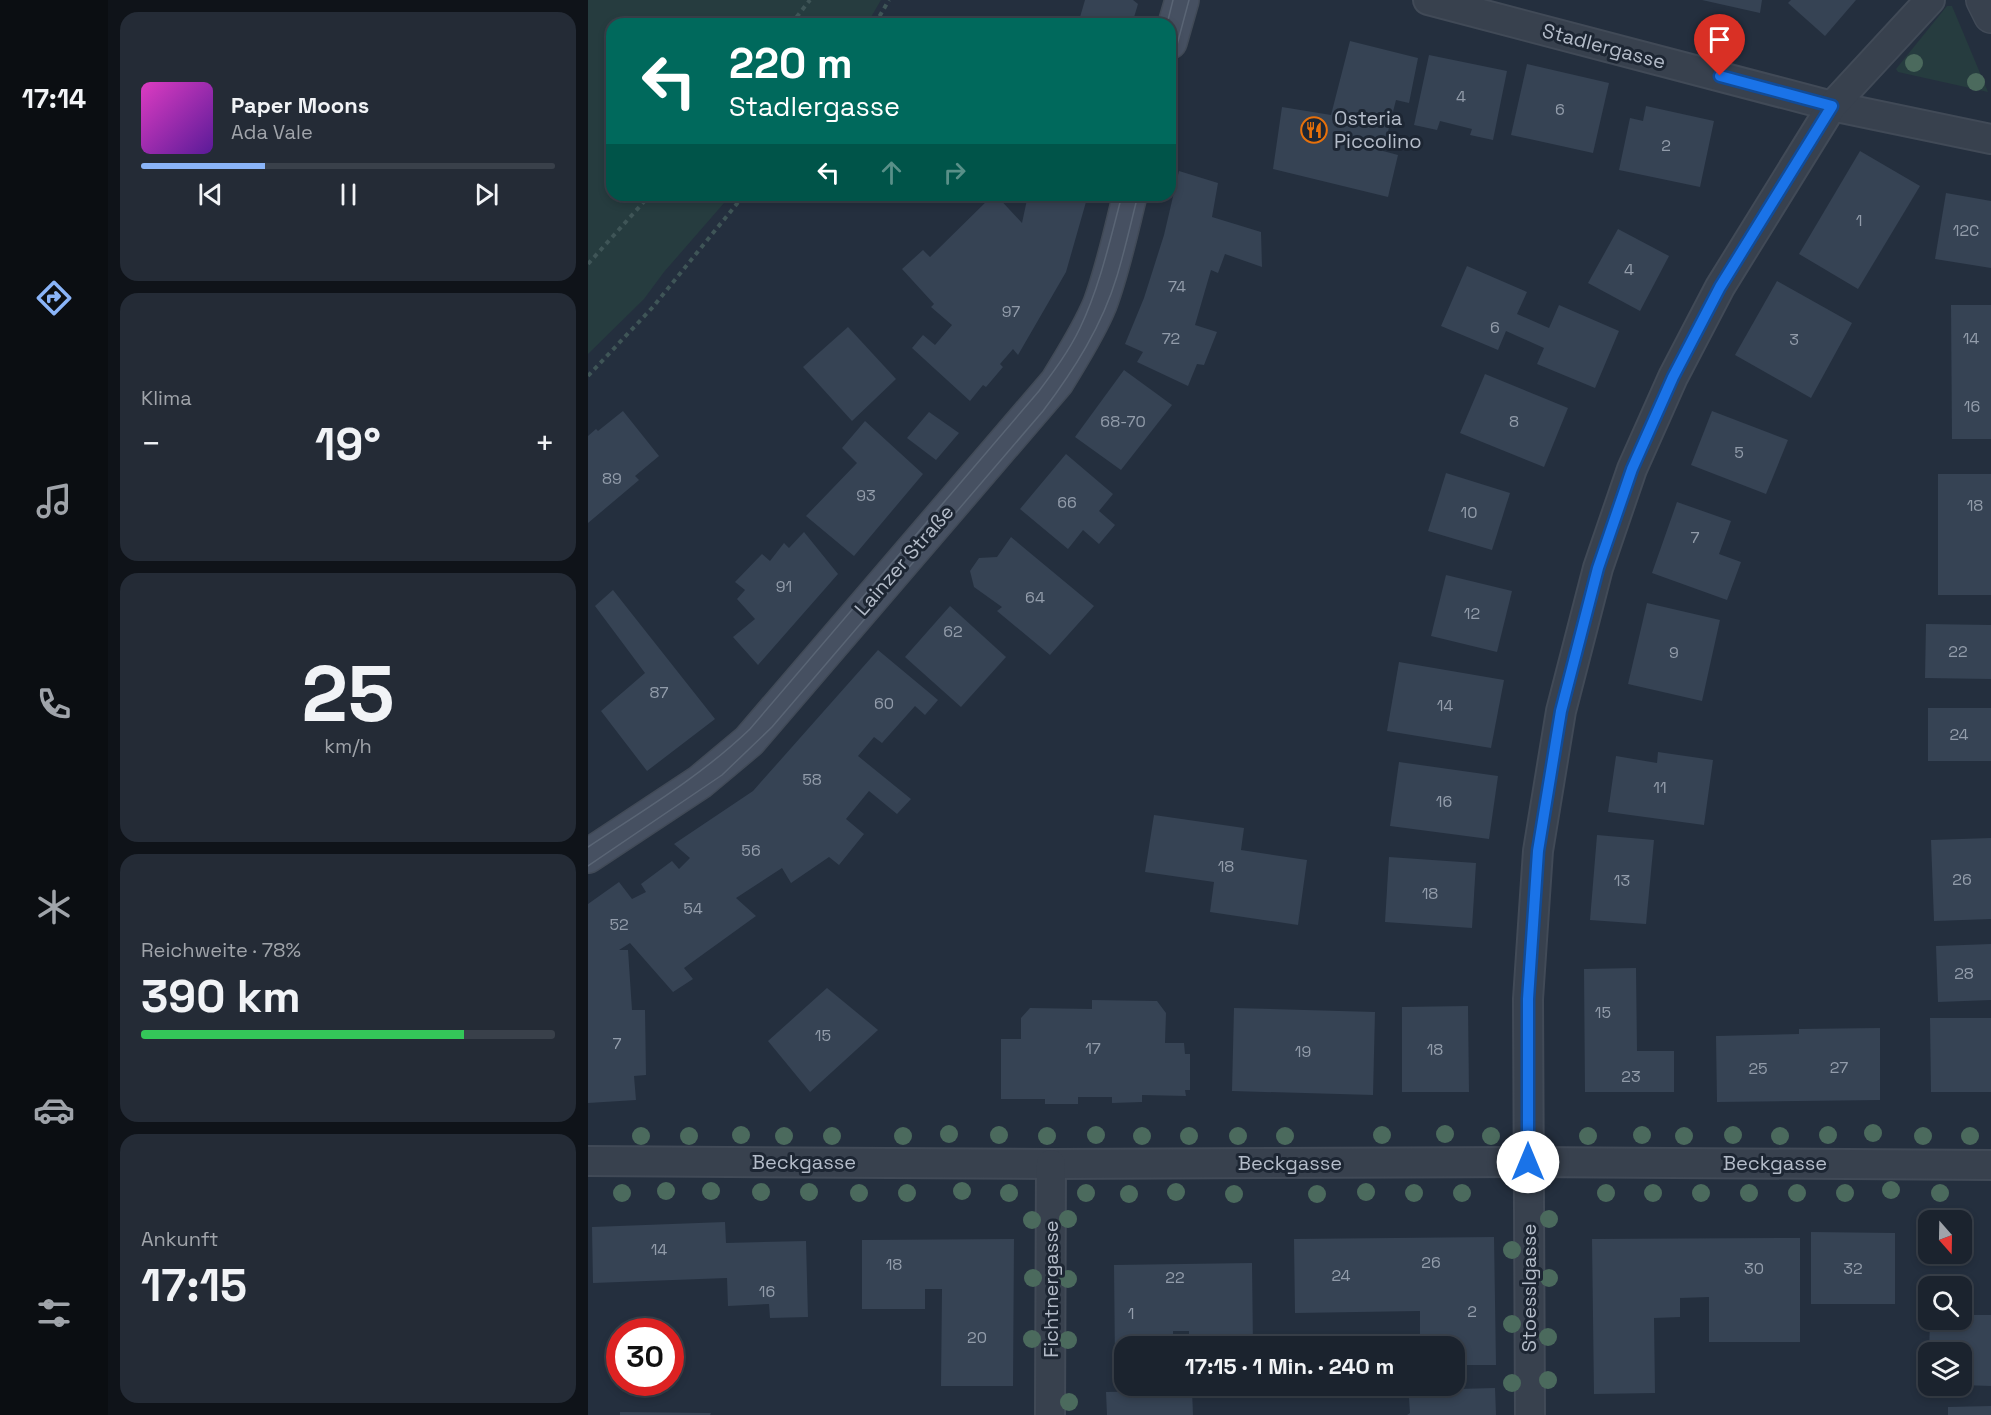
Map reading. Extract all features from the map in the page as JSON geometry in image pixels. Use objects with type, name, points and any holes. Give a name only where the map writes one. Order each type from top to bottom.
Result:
[{"type":"main road","points":[[1176,21],[1182,0]]},
{"type":"main road","name":"Lainzer Straße","points":[[588,856],[700,782],[749,741],[1057,382],[1099,306],[1128,201]]},
{"type":"street","name":"Stadlergasse","points":[[1428,0],[1832,106],[1991,140]]},
{"type":"street","name":"Stoesslgasse","points":[[1530,1415],[1528,999],[1538,851],[1561,711],[1598,568],[1632,469],[1673,377],[1720,287],[1832,106],[1930,0]]},
{"type":"street","points":[[1983,0],[1991,16]]},
{"type":"street","name":"Beckgasse","points":[[588,1161],[1991,1165]]},
{"type":"street","name":"Fichtnergasse","points":[[1050,1415],[1051,1164]]},
{"type":"path","points":[[796,18],[810,0]]},
{"type":"path","points":[[878,18],[889,0]]},
{"type":"path","points":[[588,264],[645,201]]},
{"type":"path","points":[[588,376],[652,308],[739,201]]},
{"type":"green space","points":[[588,0],[881,0],[870,18],[606,18],[606,201],[726,201],[664,272],[644,299],[588,354]]},
{"type":"green space","points":[[1947,6],[1952,6],[1988,92],[1898,72],[1896,69]]},
{"type":"building","points":[[1085,0],[1133,0],[1138,4],[1134,18],[1080,18]]},
{"type":"building","points":[[1702,0],[1762,0],[1760,13]]},
{"type":"building","points":[[1791,0],[1856,0],[1825,36],[1788,3]]},
{"type":"building","points":[[1350,41],[1418,58],[1409,103],[1396,100],[1383,151],[1398,155],[1388,197],[1273,169],[1282,107],[1331,115]]},
{"type":"building","points":[[1429,55],[1507,71],[1493,140],[1470,135],[1472,129],[1440,121],[1437,130],[1414,125]]},
{"type":"building","points":[[1527,64],[1609,83],[1593,153],[1511,135]]},
{"type":"building","points":[[1646,106],[1714,121],[1700,187],[1619,170],[1630,118],[1643,121]]},
{"type":"building","points":[[1860,151],[1920,186],[1858,289],[1799,254]]},
{"type":"building","points":[[1179,171],[1218,183],[1212,217],[1261,232],[1262,267],[1225,254],[1218,273],[1211,270],[1195,325],[1217,332],[1204,365],[1197,364],[1188,386],[1137,362],[1143,352],[1125,344],[1144,298],[1172,201],[1176,201]]},
{"type":"building","points":[[1946,193],[1991,201],[1991,268],[1935,259]]},
{"type":"building","points":[[987,201],[1002,201],[1022,223],[1027,201],[1086,201],[1066,272],[1018,355],[1013,349],[1000,364],[1003,367],[986,387],[983,385],[970,401],[912,348],[923,335],[935,345],[952,325],[931,307],[934,304],[902,269],[923,250],[930,257]]},
{"type":"building","points":[[1618,229],[1669,256],[1640,311],[1588,283]]},
{"type":"building","points":[[1467,266],[1527,292],[1517,314],[1549,328],[1559,305],[1619,331],[1595,388],[1537,364],[1544,348],[1506,331],[1498,350],[1441,326]]},
{"type":"building","points":[[1777,281],[1852,323],[1811,398],[1735,355]]},
{"type":"building","points":[[1951,305],[1991,305],[1991,439],[1952,439]]},
{"type":"building","points":[[848,327],[896,379],[852,421],[803,367]]},
{"type":"building","points":[[1124,370],[1172,405],[1121,470],[1075,437]]},
{"type":"building","points":[[1485,374],[1568,408],[1544,467],[1460,433]]},
{"type":"building","points":[[623,411],[659,456],[635,476],[639,480],[588,523],[588,436]]},
{"type":"building","points":[[1712,411],[1788,440],[1766,494],[1691,465]]},
{"type":"building","points":[[929,412],[959,433],[936,460],[907,438]]},
{"type":"building","points":[[865,421],[923,474],[854,556],[806,516],[857,463],[842,448]]},
{"type":"building","points":[[1066,454],[1113,494],[1099,511],[1115,525],[1099,544],[1083,530],[1068,549],[1020,509]]},
{"type":"building","points":[[1446,473],[1510,493],[1492,550],[1428,531]]},
{"type":"building","points":[[1938,474],[1991,474],[1991,595],[1938,595]]},
{"type":"building","points":[[1677,502],[1731,521],[1719,554],[1741,562],[1727,600],[1652,573]]},
{"type":"building","points":[[804,532],[838,574],[758,665],[733,637],[755,619],[737,599],[745,590],[735,582],[762,554],[770,561],[784,543],[789,548]]},
{"type":"building","points":[[1011,537],[1094,606],[1050,655],[997,611],[1002,607],[974,587],[970,571],[979,558],[997,557]]},
{"type":"building","points":[[1446,575],[1512,591],[1497,652],[1431,636]]},
{"type":"building","points":[[613,590],[715,719],[647,771],[601,711],[645,673],[595,606]]},
{"type":"building","points":[[1647,603],[1720,620],[1702,701],[1628,684]]},
{"type":"building","points":[[950,606],[1006,657],[961,707],[905,657]]},
{"type":"building","points":[[1926,624],[1991,625],[1991,679],[1925,678]]},
{"type":"building","points":[[878,650],[938,700],[925,715],[915,706],[882,743],[874,737],[858,756],[911,799],[897,814],[869,791],[846,819],[864,834],[839,865],[829,857],[791,883],[782,868],[736,898],[756,916],[684,968],[693,979],[673,992],[630,943],[619,950],[628,950],[632,1010],[645,1010],[646,1075],[634,1076],[636,1100],[588,1103],[588,904],[619,882],[632,899],[646,892],[641,884],[672,861],[679,869],[690,858],[674,844],[753,791]]},
{"type":"building","points":[[1399,662],[1504,680],[1491,748],[1387,731]]},
{"type":"building","points":[[1928,708],[1991,708],[1991,761],[1928,761]]},
{"type":"building","points":[[1658,752],[1713,760],[1704,825],[1608,812],[1616,756],[1657,763]]},
{"type":"building","points":[[1399,762],[1498,776],[1489,839],[1390,826]]},
{"type":"building","points":[[1154,815],[1244,828],[1241,850],[1307,860],[1298,925],[1210,912],[1214,882],[1145,872]]},
{"type":"building","points":[[1597,835],[1654,840],[1646,924],[1590,920]]},
{"type":"building","points":[[1991,838],[1991,919],[1934,921],[1931,840]]},
{"type":"building","points":[[1389,857],[1476,863],[1472,928],[1385,922]]},
{"type":"building","points":[[1991,944],[1991,1000],[1938,1002],[1936,946]]},
{"type":"building","points":[[1636,968],[1637,1051],[1674,1051],[1674,1092],[1585,1092],[1584,969]]},
{"type":"building","points":[[827,988],[878,1030],[810,1092],[768,1041]]},
{"type":"building","points":[[1092,1000],[1157,1001],[1166,1013],[1165,1043],[1184,1043],[1185,1054],[1190,1054],[1190,1090],[1185,1090],[1186,1096],[1142,1095],[1142,1102],[1112,1103],[1112,1097],[1078,1097],[1078,1104],[1045,1104],[1045,1099],[1001,1099],[1001,1039],[1021,1039],[1021,1018],[1030,1008],[1092,1009]]},
{"type":"building","points":[[1468,1006],[1469,1092],[1402,1092],[1402,1007]]},
{"type":"building","points":[[1234,1008],[1375,1012],[1373,1095],[1232,1091]]},
{"type":"building","points":[[1930,1018],[1991,1018],[1991,1092],[1931,1092]]},
{"type":"building","points":[[1880,1028],[1880,1100],[1717,1102],[1716,1036],[1799,1034],[1799,1029]]},
{"type":"building","points":[[725,1222],[726,1243],[806,1241],[808,1317],[770,1318],[769,1304],[728,1306],[727,1278],[593,1283],[592,1227]]},
{"type":"building","points":[[1811,1232],[1895,1233],[1895,1304],[1811,1304]]},
{"type":"building","points":[[1494,1237],[1496,1365],[1465,1365],[1465,1336],[1405,1336],[1420,1335],[1420,1311],[1295,1313],[1294,1239]]},
{"type":"building","points":[[1800,1238],[1800,1342],[1709,1342],[1709,1297],[1680,1298],[1680,1317],[1654,1318],[1655,1393],[1594,1394],[1592,1239]]},
{"type":"building","points":[[1014,1239],[1013,1386],[941,1386],[942,1289],[925,1289],[925,1309],[862,1309],[862,1240]]},
{"type":"building","points":[[1252,1263],[1253,1336],[1189,1336],[1189,1331],[1173,1331],[1173,1336],[1115,1336],[1114,1265]]},
{"type":"building","points":[[1972,1315],[1991,1315],[1991,1386],[1972,1385],[1972,1342],[1929,1342],[1930,1330],[1972,1330]]},
{"type":"building","points":[[1495,1388],[1496,1415],[1407,1415],[1410,1413],[1409,1398],[1412,1396],[1465,1396],[1465,1389]]},
{"type":"building","points":[[1106,1392],[1114,1392],[1114,1396],[1192,1396],[1193,1415],[1107,1415]]},
{"type":"building","points":[[1991,1406],[1991,1415],[1948,1415],[1948,1407]]},
{"type":"building","points":[[620,1412],[711,1413],[710,1415],[620,1415]]},
{"type":"tram line","points":[[1168,18],[1173,0]]},
{"type":"tram line","points":[[1176,49],[1189,0]]},
{"type":"tram line","points":[[588,847],[692,777],[750,729],[1039,391],[1071,345],[1087,312],[1104,263],[1120,201]]},
{"type":"tram line","points":[[588,866],[722,775],[772,727],[1043,411],[1066,380],[1095,330],[1111,294],[1136,201]]},
{"type":"place","name":"Osteria Piccolino","points":[[1314,130]]},
{"type":"route","points":[[1528,1162],[1528,999],[1538,851],[1561,711],[1598,568],[1632,469],[1673,377],[1720,287],[1832,106],[1720,76]]}]
